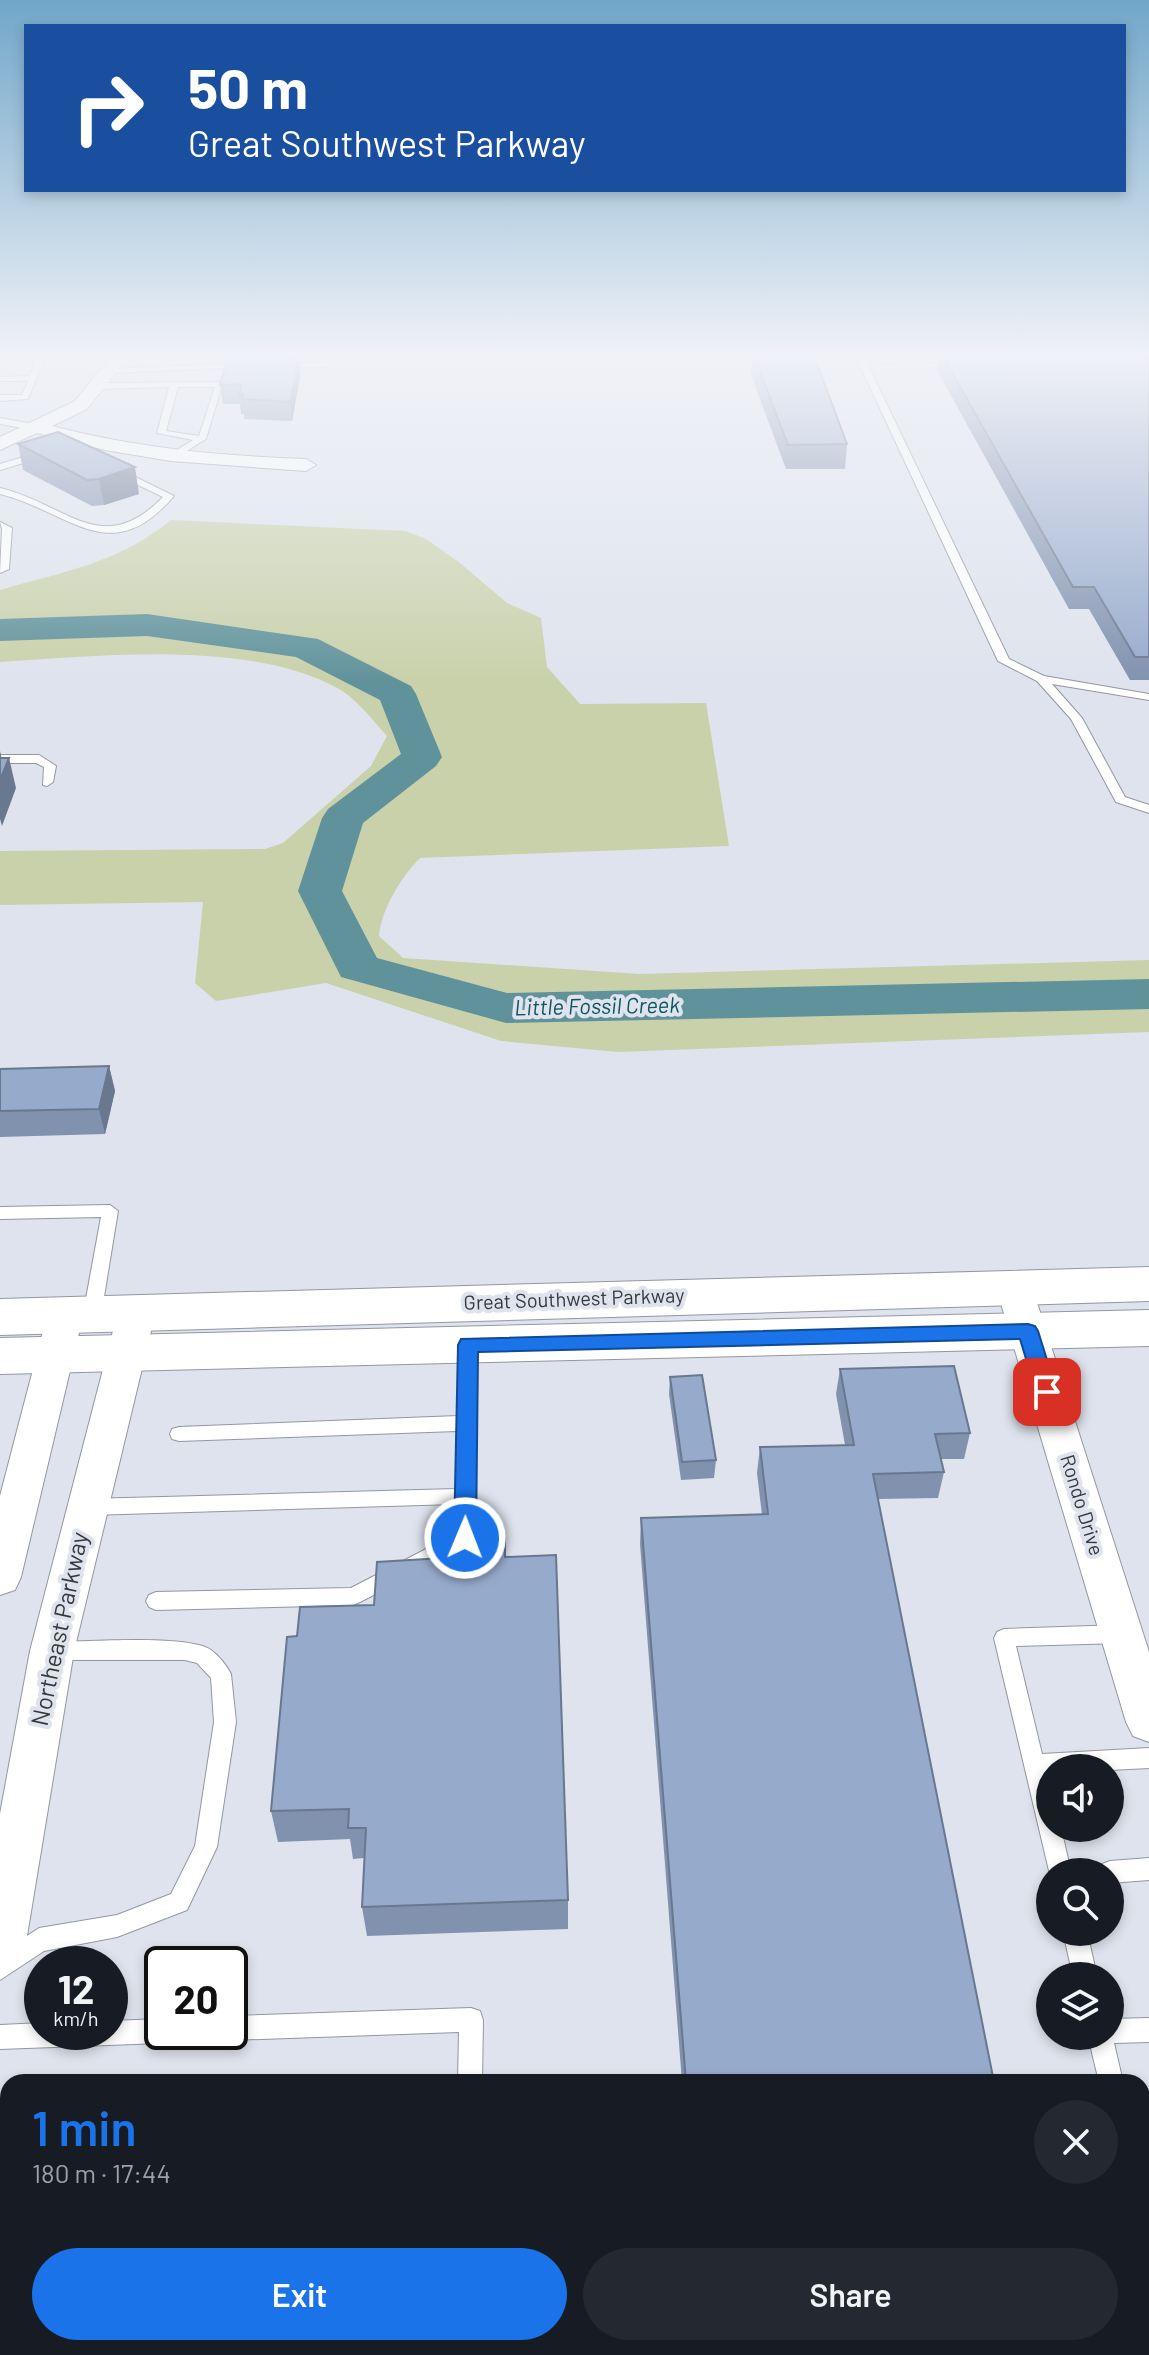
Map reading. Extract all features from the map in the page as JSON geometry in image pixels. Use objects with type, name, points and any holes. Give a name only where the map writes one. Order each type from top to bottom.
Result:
[{"type":"street","points":[[271,463],[306,465]]},
{"type":"street","name":"Great Southwest Parkway","points":[[0,1317],[96,1330],[468,1345],[1021,1309],[1149,1284]]},
{"type":"street","name":"Great Southwest Parkway","points":[[0,1356],[96,1330],[1021,1309],[1149,1328]]},
{"type":"street","name":"Rondo Drive","points":[[1021,1309],[1146,1702]]},
{"type":"street","points":[[0,1577],[96,1330]]},
{"type":"street","name":"Northeast Parkway","points":[[0,1948],[52,1651],[87,1507],[96,1330]]},
{"type":"lane","points":[[910,463],[1004,661],[1041,679],[1149,697]]},
{"type":"lane","points":[[0,491],[19,493],[92,530],[110,531],[141,522],[169,496],[103,465]]},
{"type":"lane","points":[[0,525],[7,528],[4,569],[0,570]]},
{"type":"lane","points":[[1041,679],[1076,718],[1120,799],[1149,809]]},
{"type":"lane","points":[[0,759],[39,759],[50,766],[47,782]]},
{"type":"lane","points":[[0,1213],[110,1211],[96,1330]]},
{"type":"lane","points":[[156,1601],[353,1596],[465,1538],[468,1345]]},
{"type":"lane","points":[[179,1434],[467,1423]]},
{"type":"lane","points":[[87,1507],[466,1496]]},
{"type":"lane","points":[[1057,1858],[1004,1638],[1122,1634]]},
{"type":"lane","points":[[0,1968],[39,1940],[117,1926],[179,1902],[206,1847],[225,1722],[221,1674],[203,1656],[185,1651],[52,1651]]},
{"type":"lane","points":[[1035,1764],[1149,1758]]},
{"type":"lane","points":[[1124,1871],[1149,1869]]},
{"type":"lane","points":[[248,2027],[471,2020],[470,2074]]},
{"type":"lane","points":[[1124,2031],[1149,2030]]},
{"type":"lane","points":[[0,2037],[144,2032]]},
{"type":"lane","points":[[1103,2050],[1109,2074]]},
{"type":"green space","points":[[171,520],[406,531],[426,539],[460,563],[507,603],[541,618],[547,667],[580,704],[706,703],[729,846],[420,858],[393,894],[379,936],[403,958],[639,974],[1149,960],[1149,1032],[618,1052],[501,1041],[326,983],[216,1001],[195,983],[203,902],[0,905],[0,851],[265,849],[283,843],[371,766],[387,736],[346,693],[303,673],[262,663],[174,654],[0,662],[0,590],[110,556],[131,547]]},
{"type":"building","points":[[54,463],[126,463],[135,467],[99,479],[87,480]]},
{"type":"building","points":[[1003,463],[1149,463],[1149,657],[1135,657],[1094,587],[1073,587]]},
{"type":"building","points":[[0,758],[9,758],[0,780]]},
{"type":"building","points":[[109,1066],[99,1109],[0,1111],[0,1069]]},
{"type":"building","points":[[954,1366],[970,1433],[935,1434],[944,1472],[873,1474],[992,2074],[685,2074],[641,1518],[768,1514],[760,1447],[854,1445],[840,1369]]},
{"type":"building","points":[[702,1375],[716,1460],[682,1462],[670,1377]]},
{"type":"building","points":[[505,1538],[505,1557],[556,1555],[568,1900],[362,1907],[366,1828],[348,1828],[349,1809],[271,1811],[287,1637],[297,1636],[300,1607],[374,1605],[377,1562],[443,1558],[444,1540]]},
{"type":"waterway","name":"Little Fossil Creek","points":[[0,630],[147,625],[305,647],[397,694],[422,757],[343,818],[320,891],[358,967],[506,1008],[1149,994]]},
{"type":"route","points":[[465,1538],[468,1345],[1028,1331],[1047,1392]]}]
